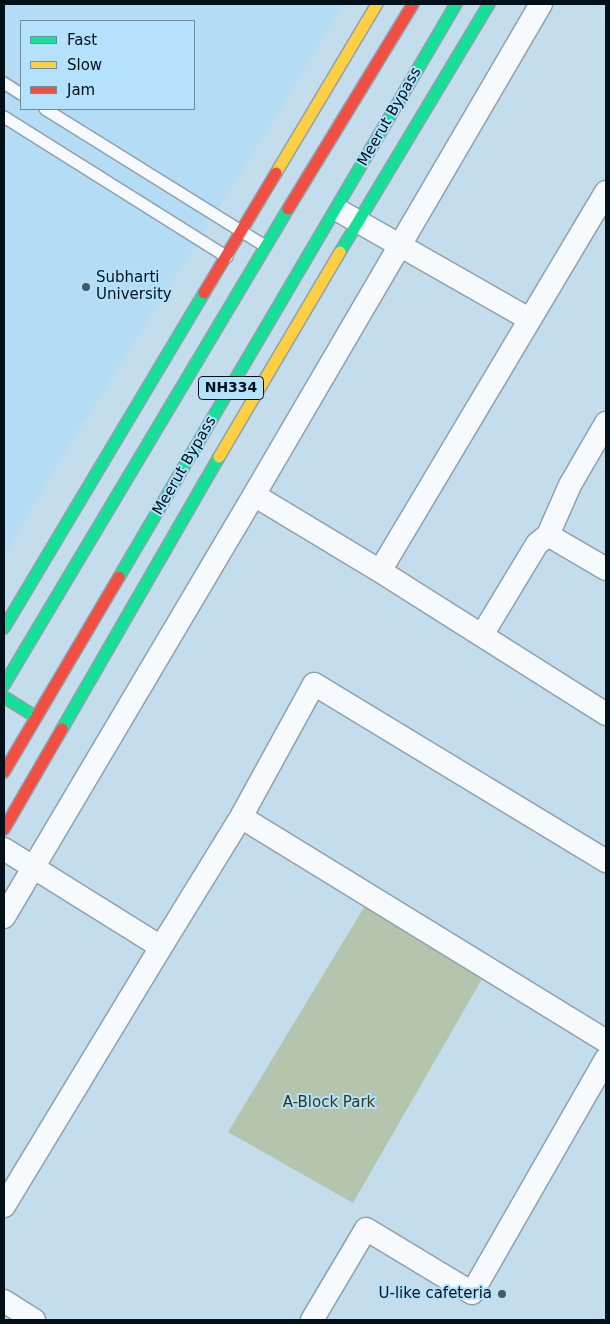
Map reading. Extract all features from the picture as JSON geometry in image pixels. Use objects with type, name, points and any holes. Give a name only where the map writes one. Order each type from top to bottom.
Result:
[{"type":"main road","points":[[4,628],[238,264],[242,231],[377,4]]},
{"type":"main road","name":"NH334","points":[[4,685],[238,264],[265,246],[413,4]]},
{"type":"main road","name":"Meerut Bypass","points":[[4,772],[456,4]]},
{"type":"main road","points":[[4,829],[295,326],[489,4]]},
{"type":"main road","points":[[4,698],[36,717]]},
{"type":"street","points":[[4,917],[542,4]]},
{"type":"street","points":[[380,571],[606,192]]},
{"type":"street","points":[[336,209],[529,319]]},
{"type":"street","points":[[482,635],[537,544],[548,535],[570,485],[606,423]]},
{"type":"street","points":[[254,495],[380,571],[606,714]]},
{"type":"street","points":[[548,535],[606,569]]},
{"type":"street","points":[[4,1206],[241,817],[314,684],[606,861]]},
{"type":"street","points":[[241,817],[606,1042]]},
{"type":"street","points":[[4,848],[161,947]]},
{"type":"street","points":[[312,1320],[366,1229],[472,1293],[606,1059]]},
{"type":"street","points":[[4,1301],[34,1320]]},
{"type":"lane","points":[[4,83],[20,93]]},
{"type":"lane","points":[[47,110],[265,246]]},
{"type":"lane","points":[[4,117],[238,264]]},
{"type":"shaded area","name":"Subharti University","points":[[4,4],[343,4],[280,110],[58,464],[4,557]]},
{"type":"green space","name":"A-Block Park","points":[[366,904],[482,979],[353,1203],[228,1132]]},
{"type":"traffic: fast","points":[[119,577],[456,4]]},
{"type":"traffic: fast","points":[[340,252],[489,4]]},
{"type":"traffic: fast","points":[[4,685],[288,209]]},
{"type":"traffic: fast","points":[[4,628],[204,293]]},
{"type":"traffic: fast","points":[[62,729],[219,457]]},
{"type":"traffic: fast","points":[[4,697],[36,717]]},
{"type":"traffic: slow","points":[[276,173],[377,4]]},
{"type":"traffic: slow","points":[[219,457],[340,252]]},
{"type":"traffic: jam","points":[[288,209],[413,4]]},
{"type":"traffic: jam","points":[[204,293],[276,173]]},
{"type":"traffic: jam","points":[[4,772],[119,577]]},
{"type":"traffic: jam","points":[[4,829],[62,729]]},
{"type":"place","name":"Subharti University","points":[[86,287]]},
{"type":"place","name":"U-like cafeteria","points":[[502,1294]]}]
